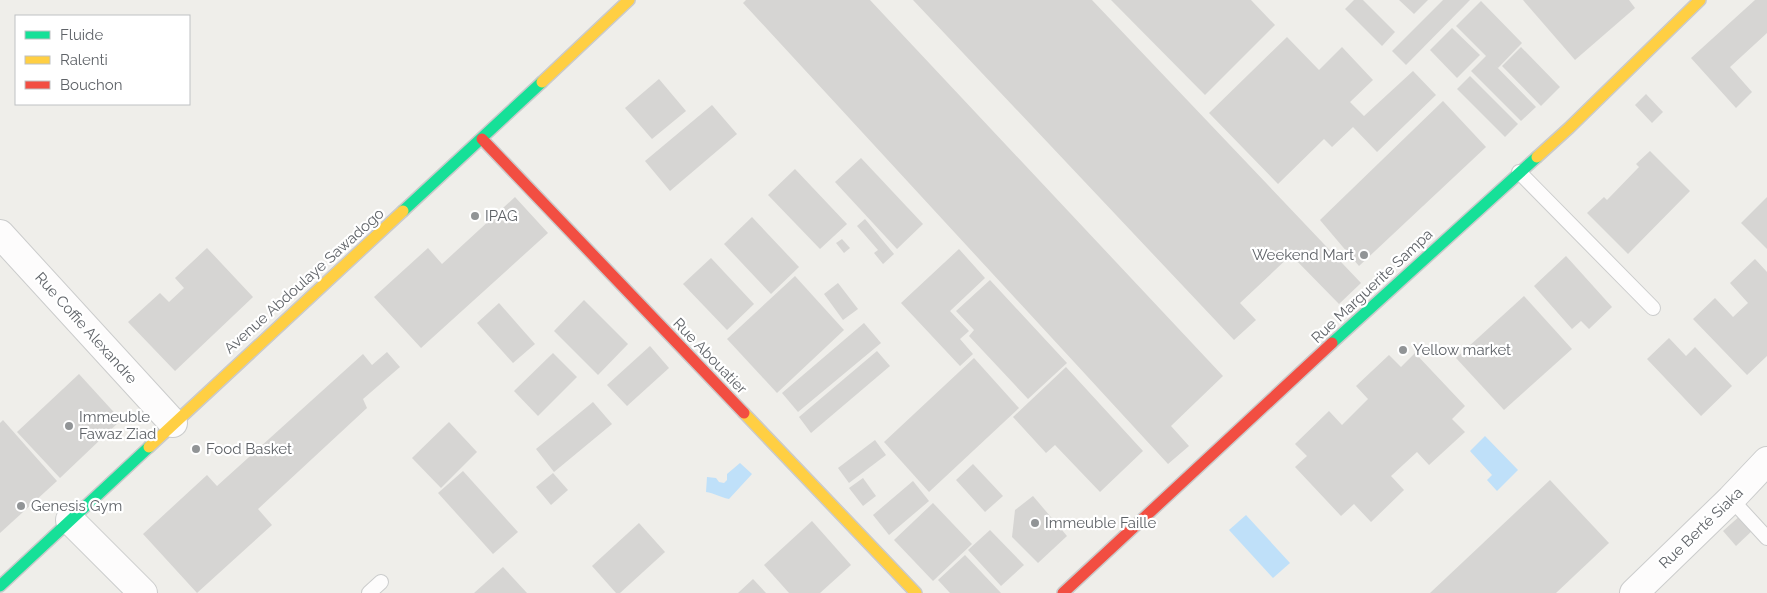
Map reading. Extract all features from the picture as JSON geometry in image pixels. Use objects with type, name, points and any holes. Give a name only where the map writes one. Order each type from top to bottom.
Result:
[{"type":"street","name":"Rue Marguerite Sampa","points":[[1063,593],[1423,258],[1569,128],[1700,0]]},
{"type":"street","name":"Avenue Abdoulaye Sawadogo","points":[[0,586],[173,423],[482,139],[622,2]]},
{"type":"street","name":"Rue Abouatier","points":[[482,139],[916,593]]},
{"type":"street","name":"Rue Coffie Alexandre","points":[[0,234],[173,423]]},
{"type":"street","name":"Rue Berté Siaka","points":[[1634,593],[1731,499],[1767,461]]},
{"type":"street","points":[[70,520],[143,593]]},
{"type":"lane","points":[[1519,172],[1653,308]]},
{"type":"lane","points":[[1731,499],[1767,538]]},
{"type":"lane","points":[[369,593],[381,582]]},
{"type":"water","points":[[1485,436],[1518,470],[1497,491],[1487,480],[1492,475],[1470,451]]},
{"type":"water","points":[[740,463],[752,474],[729,499],[706,492],[707,477],[716,478],[719,482],[724,483],[727,480],[727,474]]},
{"type":"water","points":[[1246,515],[1290,563],[1273,578],[1229,530]]},
{"type":"building","points":[[746,0],[870,0],[1223,376],[1171,426],[1189,446],[1168,464],[743,3]]},
{"type":"building","points":[[913,0],[1092,0],[1361,283],[1339,304],[1291,255],[1240,303],[1256,320],[1234,340]]},
{"type":"building","points":[[1111,0],[1251,0],[1275,25],[1205,95]]},
{"type":"building","points":[[1354,0],[1363,0],[1395,32],[1382,46],[1345,9]]},
{"type":"building","points":[[1399,0],[1428,0],[1414,14]]},
{"type":"building","points":[[1443,0],[1470,0],[1406,65],[1392,51]]},
{"type":"building","points":[[1523,0],[1629,0],[1635,8],[1575,60]]},
{"type":"building","points":[[1755,0],[1767,0],[1767,33],[1730,67],[1752,92],[1736,108],[1691,58]]},
{"type":"building","points":[[1481,1],[1522,43],[1498,68],[1492,62],[1536,107],[1521,121],[1471,71],[1486,56],[1456,26]]},
{"type":"building","points":[[1452,28],[1480,55],[1457,78],[1430,50]]},
{"type":"building","points":[[1287,37],[1319,70],[1342,47],[1373,80],[1350,102],[1364,116],[1413,71],[1436,95],[1377,152],[1353,127],[1332,147],[1324,139],[1278,184],[1209,113]]},
{"type":"building","points":[[1521,47],[1560,87],[1541,106],[1502,66]]},
{"type":"building","points":[[1470,76],[1518,124],[1505,137],[1457,89]]},
{"type":"building","points":[[659,79],[686,111],[652,139],[625,108]]},
{"type":"building","points":[[1646,94],[1663,112],[1652,123],[1635,105]]},
{"type":"building","points":[[1443,101],[1486,147],[1359,266],[1320,220]]},
{"type":"building","points":[[712,105],[737,134],[670,191],[645,161]]},
{"type":"building","points":[[1650,151],[1690,191],[1628,254],[1587,213],[1604,197],[1607,200],[1639,167],[1636,164]]},
{"type":"building","points":[[861,158],[923,224],[897,249],[835,182]]},
{"type":"building","points":[[795,169],[847,224],[820,249],[768,195]]},
{"type":"building","points":[[515,197],[548,233],[421,348],[374,297],[428,248],[442,264]]},
{"type":"building","points":[[1767,197],[1767,249],[1741,223]]},
{"type":"building","points":[[752,217],[799,267],[771,294],[724,244]]},
{"type":"building","points":[[865,219],[894,254],[883,264],[874,253],[878,250],[857,226]]},
{"type":"building","points":[[842,239],[850,248],[844,253],[836,243]]},
{"type":"building","points":[[207,248],[253,297],[175,371],[128,322],[160,293],[169,302],[184,288],[175,278]]},
{"type":"building","points":[[959,249],[985,278],[950,311],[969,331],[960,339],[973,354],[960,366],[901,303]]},
{"type":"building","points":[[1566,256],[1612,307],[1589,329],[1581,321],[1572,329],[1534,286]]},
{"type":"building","points":[[711,258],[754,304],[727,330],[683,284]]},
{"type":"building","points":[[1755,259],[1767,272],[1767,356],[1747,375],[1693,319],[1715,298],[1733,317],[1748,303],[1730,283]]},
{"type":"building","points":[[795,276],[844,330],[777,393],[727,339]]},
{"type":"building","points":[[990,280],[1067,363],[1028,399],[969,336],[974,330],[956,311]]},
{"type":"building","points":[[838,283],[858,309],[843,320],[824,294]]},
{"type":"building","points":[[1524,296],[1572,349],[1504,410],[1456,358]]},
{"type":"building","points":[[584,300],[628,344],[598,375],[554,331]]},
{"type":"building","points":[[499,303],[535,344],[513,363],[477,323]]},
{"type":"building","points":[[864,323],[881,343],[798,412],[782,393]]},
{"type":"building","points":[[1669,338],[1686,356],[1695,347],[1732,386],[1701,416],[1647,359]]},
{"type":"building","points":[[650,346],[669,368],[627,406],[607,385]]},
{"type":"building","points":[[877,351],[890,366],[811,433],[799,417]]},
{"type":"building","points":[[387,352],[400,367],[363,399],[367,408],[258,509],[272,525],[197,593],[143,534],[207,475],[217,486],[363,354],[372,365]]},
{"type":"building","points":[[553,353],[577,377],[538,416],[514,391]]},
{"type":"building","points":[[1415,353],[1465,406],[1452,419],[1465,432],[1429,465],[1417,452],[1391,476],[1404,490],[1371,522],[1354,504],[1341,516],[1295,467],[1307,456],[1295,444],[1329,411],[1342,425],[1368,399],[1356,386],[1389,355],[1401,367]]},
{"type":"building","points":[[974,358],[1019,408],[929,492],[884,442]]},
{"type":"building","points":[[1066,367],[1143,451],[1100,492],[1055,445],[1046,453],[1013,417]]},
{"type":"building","name":"Immeuble Fawaz Ziad","points":[[79,374],[121,420],[60,478],[17,432]]},
{"type":"building","points":[[593,402],[612,424],[554,472],[536,449]]},
{"type":"building","points":[[3,420],[57,481],[0,533],[0,423]]},
{"type":"building","points":[[449,422],[477,452],[441,488],[412,458]]},
{"type":"building","points":[[875,440],[886,455],[849,483],[838,468]]},
{"type":"building","points":[[973,464],[1003,496],[985,512],[956,480]]},
{"type":"building","points":[[463,471],[518,532],[493,554],[438,493]]},
{"type":"building","points":[[553,473],[568,490],[551,505],[536,487]]},
{"type":"building","points":[[863,478],[876,496],[863,506],[849,488]]},
{"type":"building","points":[[1550,480],[1609,543],[1556,593],[1430,593]]},
{"type":"building","points":[[913,481],[929,501],[889,535],[873,515]]},
{"type":"building","name":"Immeuble Faille","points":[[1033,496],[1067,536],[1038,563],[1012,537],[1015,510]]},
{"type":"building","points":[[933,503],[972,544],[933,581],[894,540]]},
{"type":"building","points":[[1742,514],[1755,528],[1736,546],[1723,531]]},
{"type":"building","points":[[812,521],[851,565],[820,593],[789,593],[764,565]]},
{"type":"building","points":[[639,523],[665,552],[620,593],[616,593],[592,566]]},
{"type":"building","points":[[990,530],[1024,565],[1001,586],[968,550]]},
{"type":"building","points":[[965,555],[1001,593],[950,593],[938,580]]},
{"type":"building","points":[[503,567],[527,593],[474,593]]},
{"type":"building","points":[[753,579],[766,593],[738,593]]},
{"type":"traffic: fast","points":[[403,211],[542,82]]},
{"type":"traffic: fast","points":[[1332,343],[1537,157]]},
{"type":"traffic: fast","points":[[0,586],[149,447]]},
{"type":"traffic: slow","points":[[542,82],[629,0]]},
{"type":"traffic: slow","points":[[1537,157],[1700,0]]},
{"type":"traffic: slow","points":[[149,447],[403,211]]},
{"type":"traffic: slow","points":[[744,413],[916,593]]},
{"type":"traffic: jam","points":[[482,139],[744,413]]},
{"type":"traffic: jam","points":[[1063,593],[1332,343]]},
{"type":"place","name":"IPAG","points":[[475,216]]},
{"type":"place","name":"Weekend Mart","points":[[1364,255]]},
{"type":"place","name":"Yellow market","points":[[1403,350]]},
{"type":"place","name":"Immeuble Fawaz Ziad","points":[[69,426]]},
{"type":"place","name":"Food Basket","points":[[196,449]]},
{"type":"place","name":"Genesis Gym","points":[[21,506]]},
{"type":"place","name":"Immeuble Faille","points":[[1035,523]]}]
